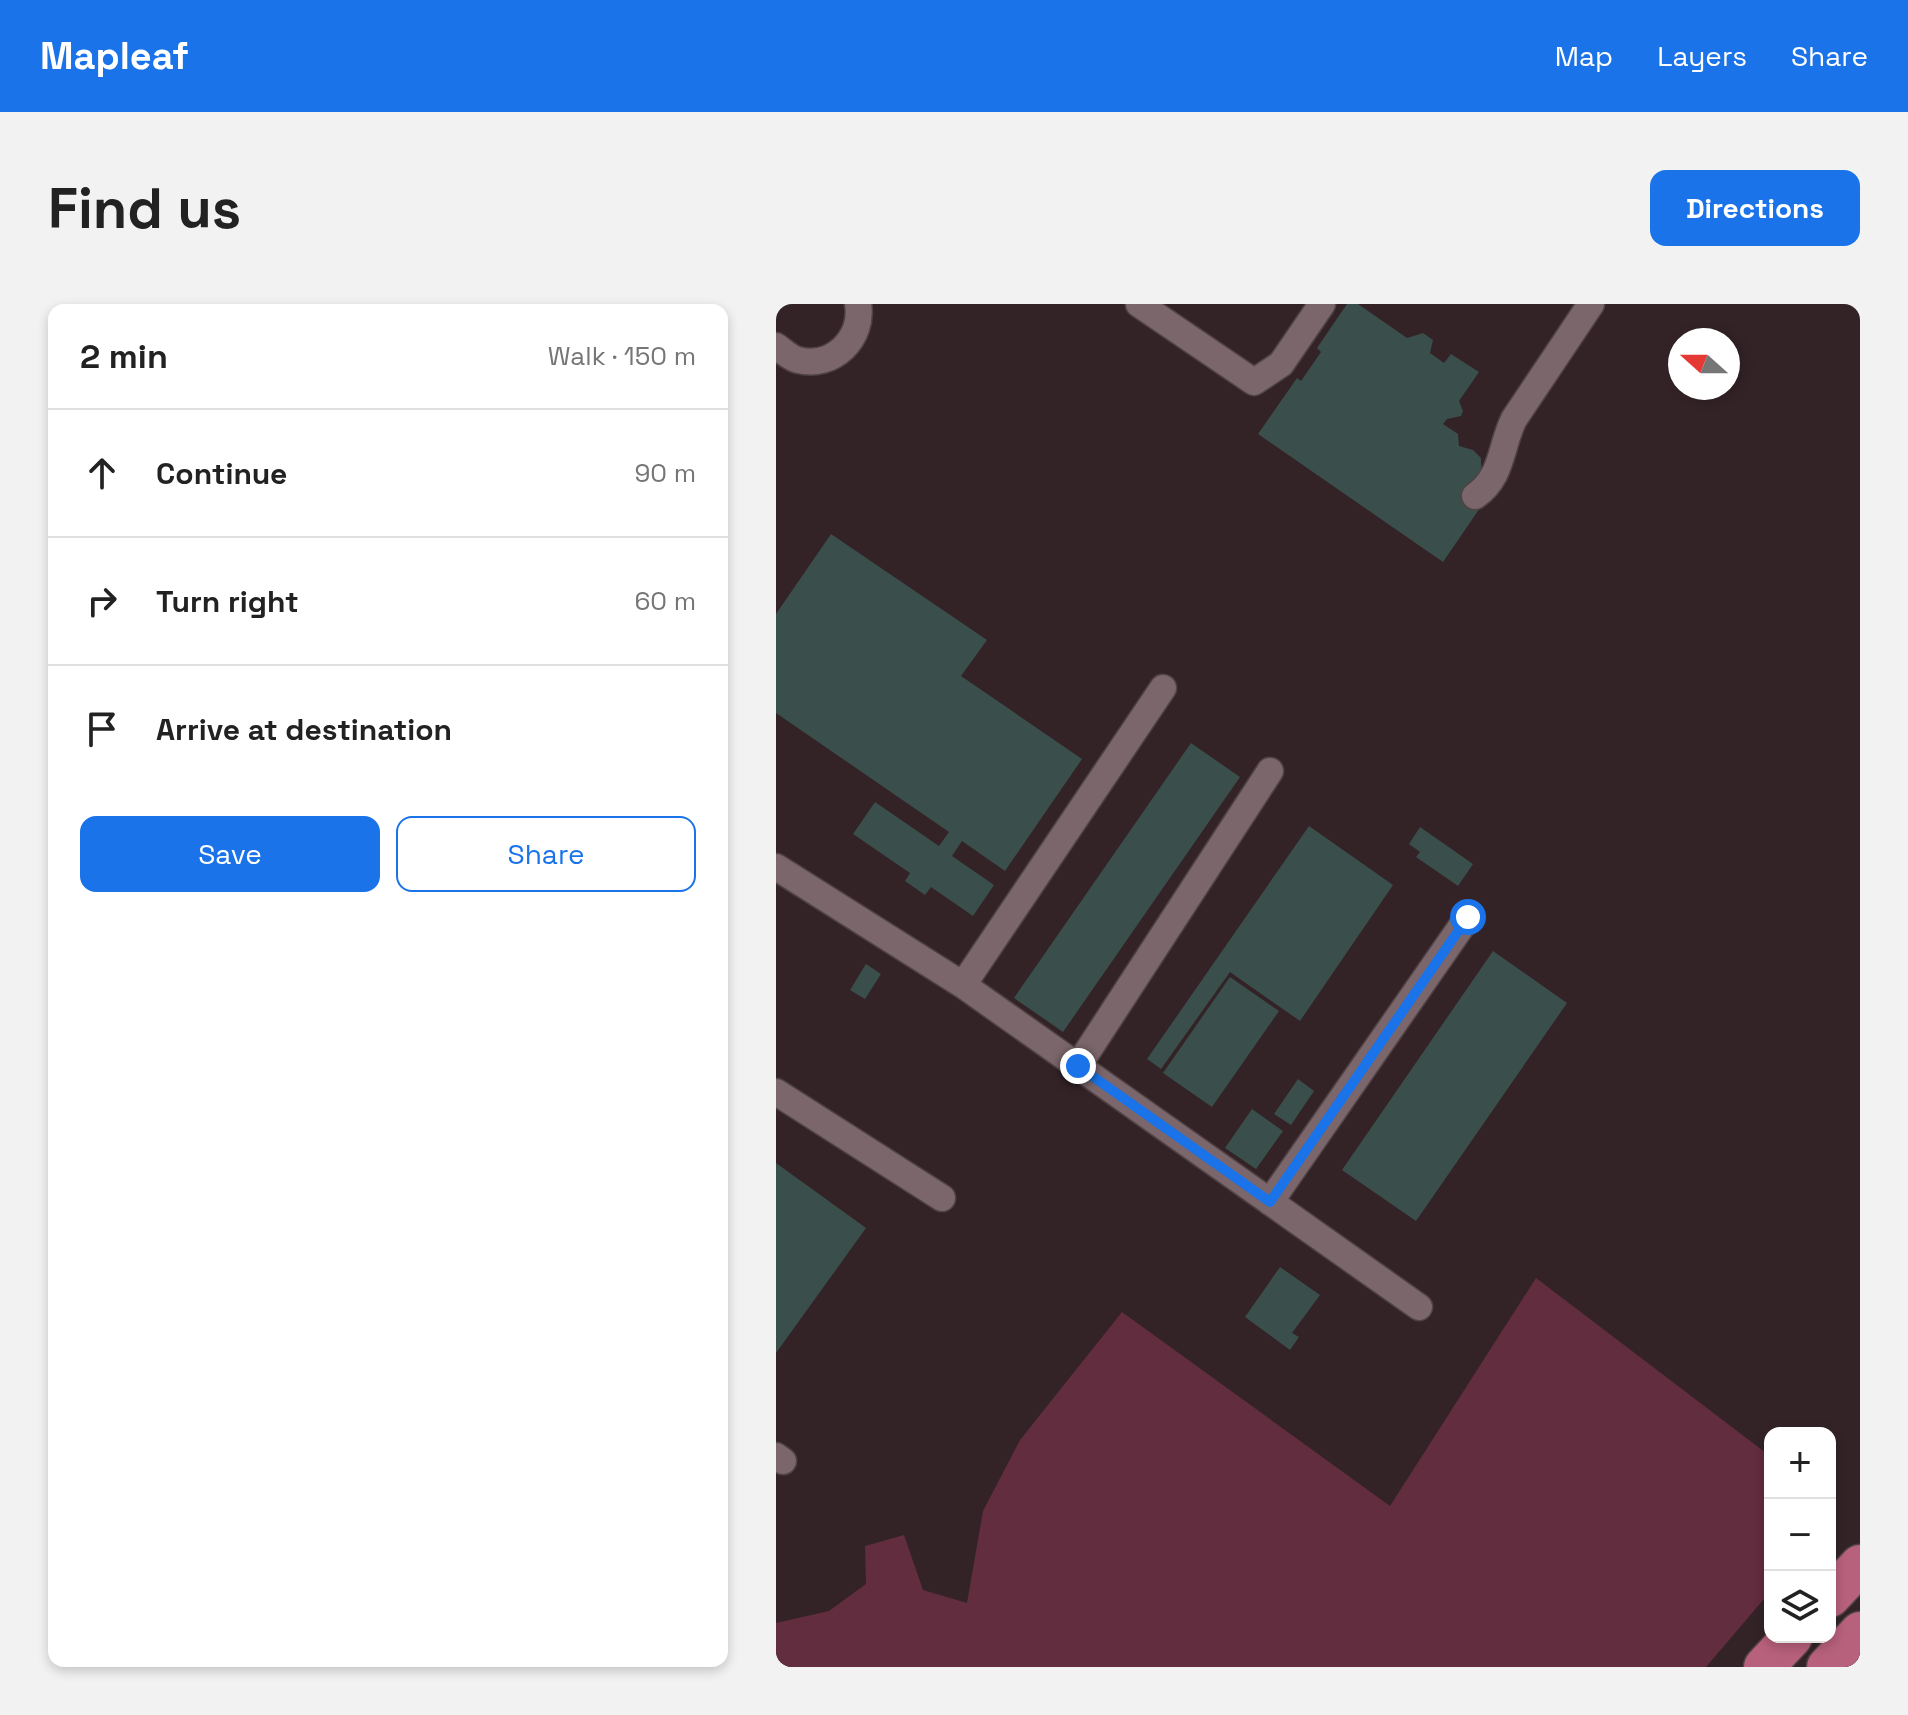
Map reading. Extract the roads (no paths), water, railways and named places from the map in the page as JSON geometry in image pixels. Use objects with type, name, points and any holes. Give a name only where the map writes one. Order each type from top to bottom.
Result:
[{"type":"highway","points":[[1836,1591],[1860,1565]]},
{"type":"highway","points":[[1827,1667],[1860,1632]]},
{"type":"highway","points":[[1764,1667],[1786,1643]]},
{"type":"lane","points":[[776,346],[794,359],[828,359],[840,352],[855,333],[858,304]]},
{"type":"lane","points":[[1139,304],[1254,382],[1281,364],[1322,304]]},
{"type":"lane","points":[[1475,496],[1495,477],[1505,436],[1514,419],[1591,304]]},
{"type":"lane","points":[[963,985],[1163,688]]},
{"type":"lane","points":[[1078,1066],[1270,771]]},
{"type":"lane","points":[[776,867],[963,985],[1419,1307]]},
{"type":"lane","points":[[1270,1202],[1468,917]]},
{"type":"lane","points":[[776,1092],[942,1198]]}]
